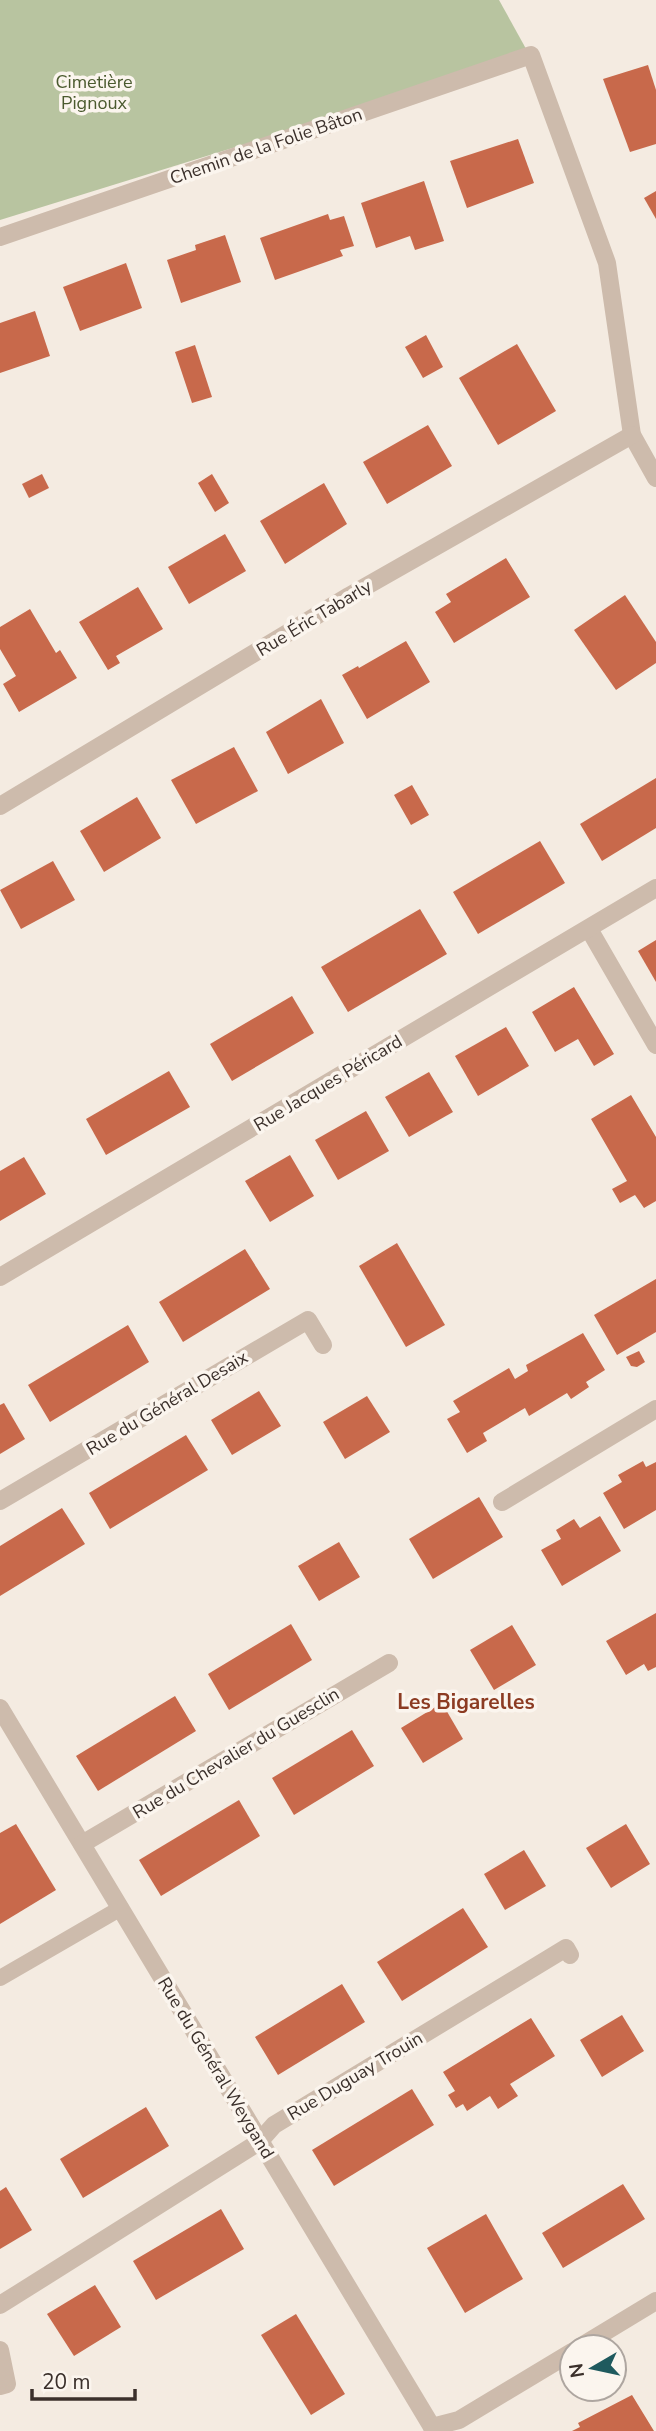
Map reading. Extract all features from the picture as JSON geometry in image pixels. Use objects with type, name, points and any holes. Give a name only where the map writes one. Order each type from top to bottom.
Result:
[{"type":"street","name":"Chemin de la Folie Bâton","points":[[0,237],[531,55],[607,263],[632,435]]},
{"type":"street","points":[[632,435],[656,478]]},
{"type":"street","name":"Rue Éric Tabarly","points":[[0,806],[349,596],[632,435]]},
{"type":"street","name":"Rue Jacques Péricard","points":[[0,1277],[656,888]]},
{"type":"street","points":[[589,929],[656,1045]]},
{"type":"street","name":"Rue du Général Desaix","points":[[0,1501],[308,1320],[323,1345]]},
{"type":"street","points":[[502,1502],[656,1409]]},
{"type":"street","name":"Rue du Chevalier du Guesclin","points":[[82,1844],[389,1663]]},
{"type":"street","name":"Rue du Général Weygand","points":[[0,1708],[432,2429]]},
{"type":"street","name":"Rue Duguay Trouin","points":[[0,2305],[258,2142],[274,2125],[566,1948],[570,1955]]},
{"type":"street","points":[[603,2333],[656,2301]]},
{"type":"street","points":[[0,2350],[4,2385]]},
{"type":"street","points":[[432,2429],[459,2420],[558,2360]]},
{"type":"lane","points":[[0,1978],[121,1908]]},
{"type":"green space","name":"Cimetière Pignoux","points":[[0,0],[499,0],[530,56],[0,220]]},
{"type":"building","points":[[648,65],[656,90],[656,144],[630,152],[603,79]]},
{"type":"building","points":[[518,139],[534,183],[467,208],[450,161]]},
{"type":"building","points":[[424,181],[444,241],[415,250],[410,236],[376,248],[361,203]]},
{"type":"building","points":[[656,191],[656,219],[644,198]]},
{"type":"building","points":[[328,214],[330,220],[344,216],[354,246],[340,250],[343,256],[275,280],[260,238]]},
{"type":"building","points":[[225,235],[241,282],[181,303],[167,260],[196,250],[195,245]]},
{"type":"building","points":[[126,263],[142,308],[80,331],[63,287]]},
{"type":"building","points":[[35,311],[50,356],[0,373],[0,323]]},
{"type":"building","points":[[426,335],[443,367],[423,378],[405,347]]},
{"type":"building","points":[[517,344],[556,411],[498,445],[459,378]]},
{"type":"building","points":[[195,345],[212,397],[192,403],[175,352]]},
{"type":"building","points":[[428,425],[452,466],[387,504],[363,462]]},
{"type":"building","points":[[42,474],[49,488],[29,498],[22,484]]},
{"type":"building","points":[[212,474],[229,503],[215,512],[198,483]]},
{"type":"building","points":[[324,483],[347,524],[285,564],[260,521]]},
{"type":"building","points":[[225,534],[246,571],[189,604],[168,567]]},
{"type":"building","points":[[506,558],[530,597],[454,643],[435,612],[451,602],[446,594]]},
{"type":"building","points":[[138,587],[163,629],[116,656],[120,663],[108,670],[79,622]]},
{"type":"building","points":[[625,595],[656,642],[656,663],[616,690],[574,630]]},
{"type":"building","points":[[30,609],[56,653],[60,650],[77,678],[19,712],[3,684],[16,676],[0,649],[0,627]]},
{"type":"building","points":[[406,641],[430,682],[367,719],[342,675]]},
{"type":"building","points":[[321,699],[344,743],[288,774],[266,732]]},
{"type":"building","points":[[234,747],[258,791],[196,824],[171,780]]},
{"type":"building","points":[[656,778],[656,828],[602,861],[580,824]]},
{"type":"building","points":[[412,785],[429,815],[411,825],[394,795]]},
{"type":"building","points":[[137,797],[161,838],[104,872],[80,831]]},
{"type":"building","points":[[540,841],[565,883],[478,934],[453,892]]},
{"type":"building","points":[[53,861],[75,900],[21,929],[0,890]]},
{"type":"building","points":[[420,909],[447,954],[348,1012],[321,967]]},
{"type":"building","points":[[656,940],[656,982],[638,951]]},
{"type":"building","points":[[574,987],[614,1054],[594,1066],[578,1039],[555,1052],[532,1012]]},
{"type":"building","points":[[292,996],[314,1033],[232,1081],[210,1044]]},
{"type":"building","points":[[506,1027],[529,1066],[478,1096],[455,1056]]},
{"type":"building","points":[[169,1071],[190,1107],[106,1155],[86,1119]]},
{"type":"building","points":[[429,1072],[453,1112],[409,1137],[385,1097]]},
{"type":"building","points":[[631,1095],[656,1137],[656,1201],[644,1208],[635,1195],[620,1203],[612,1189],[627,1181],[591,1119]]},
{"type":"building","points":[[366,1111],[389,1151],[338,1180],[315,1140]]},
{"type":"building","points":[[290,1155],[314,1196],[270,1222],[245,1181]]},
{"type":"building","points":[[24,1157],[46,1194],[0,1221],[0,1171]]},
{"type":"building","points":[[397,1243],[445,1325],[406,1347],[359,1266]]},
{"type":"building","points":[[245,1249],[270,1289],[183,1342],[159,1302]]},
{"type":"building","points":[[656,1279],[656,1332],[617,1355],[594,1315]]},
{"type":"building","points":[[128,1325],[149,1362],[50,1422],[28,1385]]},
{"type":"building","points":[[583,1333],[605,1370],[586,1382],[589,1387],[571,1399],[567,1393],[529,1416],[525,1408],[483,1433],[487,1441],[467,1453],[447,1419],[460,1412],[453,1401],[509,1368],[515,1379],[528,1371],[526,1365]]},
{"type":"building","points":[[639,1351],[645,1362],[637,1367],[631,1366],[626,1357]]},
{"type":"building","points":[[259,1391],[281,1426],[232,1455],[211,1420]]},
{"type":"building","points":[[367,1396],[390,1432],[345,1459],[323,1422]]},
{"type":"building","points":[[4,1403],[25,1439],[0,1454],[0,1405]]},
{"type":"building","points":[[186,1435],[208,1470],[110,1529],[89,1493]]},
{"type":"building","points":[[643,1461],[646,1467],[656,1462],[656,1510],[624,1529],[603,1493],[622,1482],[618,1475]]},
{"type":"building","points":[[479,1497],[503,1537],[433,1579],[409,1539]]},
{"type":"building","points":[[62,1508],[85,1544],[0,1596],[0,1546]]},
{"type":"building","points":[[600,1516],[621,1551],[562,1586],[541,1550],[561,1539],[556,1530],[574,1519],[580,1528]]},
{"type":"building","points":[[339,1542],[360,1577],[319,1601],[298,1566]]},
{"type":"building","points":[[656,1613],[656,1667],[648,1671],[644,1664],[626,1675],[606,1641]]},
{"type":"building","points":[[291,1624],[312,1660],[229,1710],[208,1674]]},
{"type":"building","points":[[512,1625],[536,1665],[494,1690],[470,1650]]},
{"type":"building","points":[[175,1696],[196,1731],[98,1791],[76,1756]]},
{"type":"building","points":[[442,1703],[463,1739],[423,1763],[401,1728]]},
{"type":"building","points":[[352,1730],[374,1766],[294,1815],[272,1778]]},
{"type":"building","points":[[239,1800],[260,1836],[161,1896],[139,1860]]},
{"type":"building","points":[[16,1824],[56,1890],[0,1924],[0,1833]]},
{"type":"building","points":[[626,1824],[650,1864],[611,1888],[586,1848]]},
{"type":"building","points":[[524,1850],[546,1886],[505,1910],[484,1874]]},
{"type":"building","points":[[463,1908],[488,1947],[402,2001],[377,1962]]},
{"type":"building","points":[[342,1984],[365,2022],[278,2075],[255,2037]]},
{"type":"building","points":[[622,2015],[644,2051],[602,2077],[580,2040]]},
{"type":"building","points":[[531,2018],[555,2056],[510,2084],[518,2096],[498,2109],[490,2096],[467,2111],[463,2104],[456,2108],[448,2095],[455,2091],[443,2072]]},
{"type":"building","points":[[412,2089],[434,2125],[334,2186],[312,2150]]},
{"type":"building","points":[[146,2107],[169,2146],[83,2198],[60,2159]]},
{"type":"building","points":[[623,2184],[645,2219],[563,2268],[542,2233]]},
{"type":"building","points":[[6,2187],[32,2230],[0,2249],[0,2191]]},
{"type":"building","points":[[221,2209],[244,2249],[156,2300],[133,2261]]},
{"type":"building","points":[[486,2214],[523,2279],[465,2313],[427,2248]]},
{"type":"building","points":[[95,2285],[121,2327],[74,2356],[47,2314]]},
{"type":"building","points":[[296,2314],[345,2394],[311,2415],[261,2335]]},
{"type":"building","points":[[632,2395],[654,2431],[572,2431],[580,2427],[578,2423],[617,2403],[628,2403],[628,2397]]},
{"type":"district","name":"Les Bigarelles","points":[[466,1702]]}]
